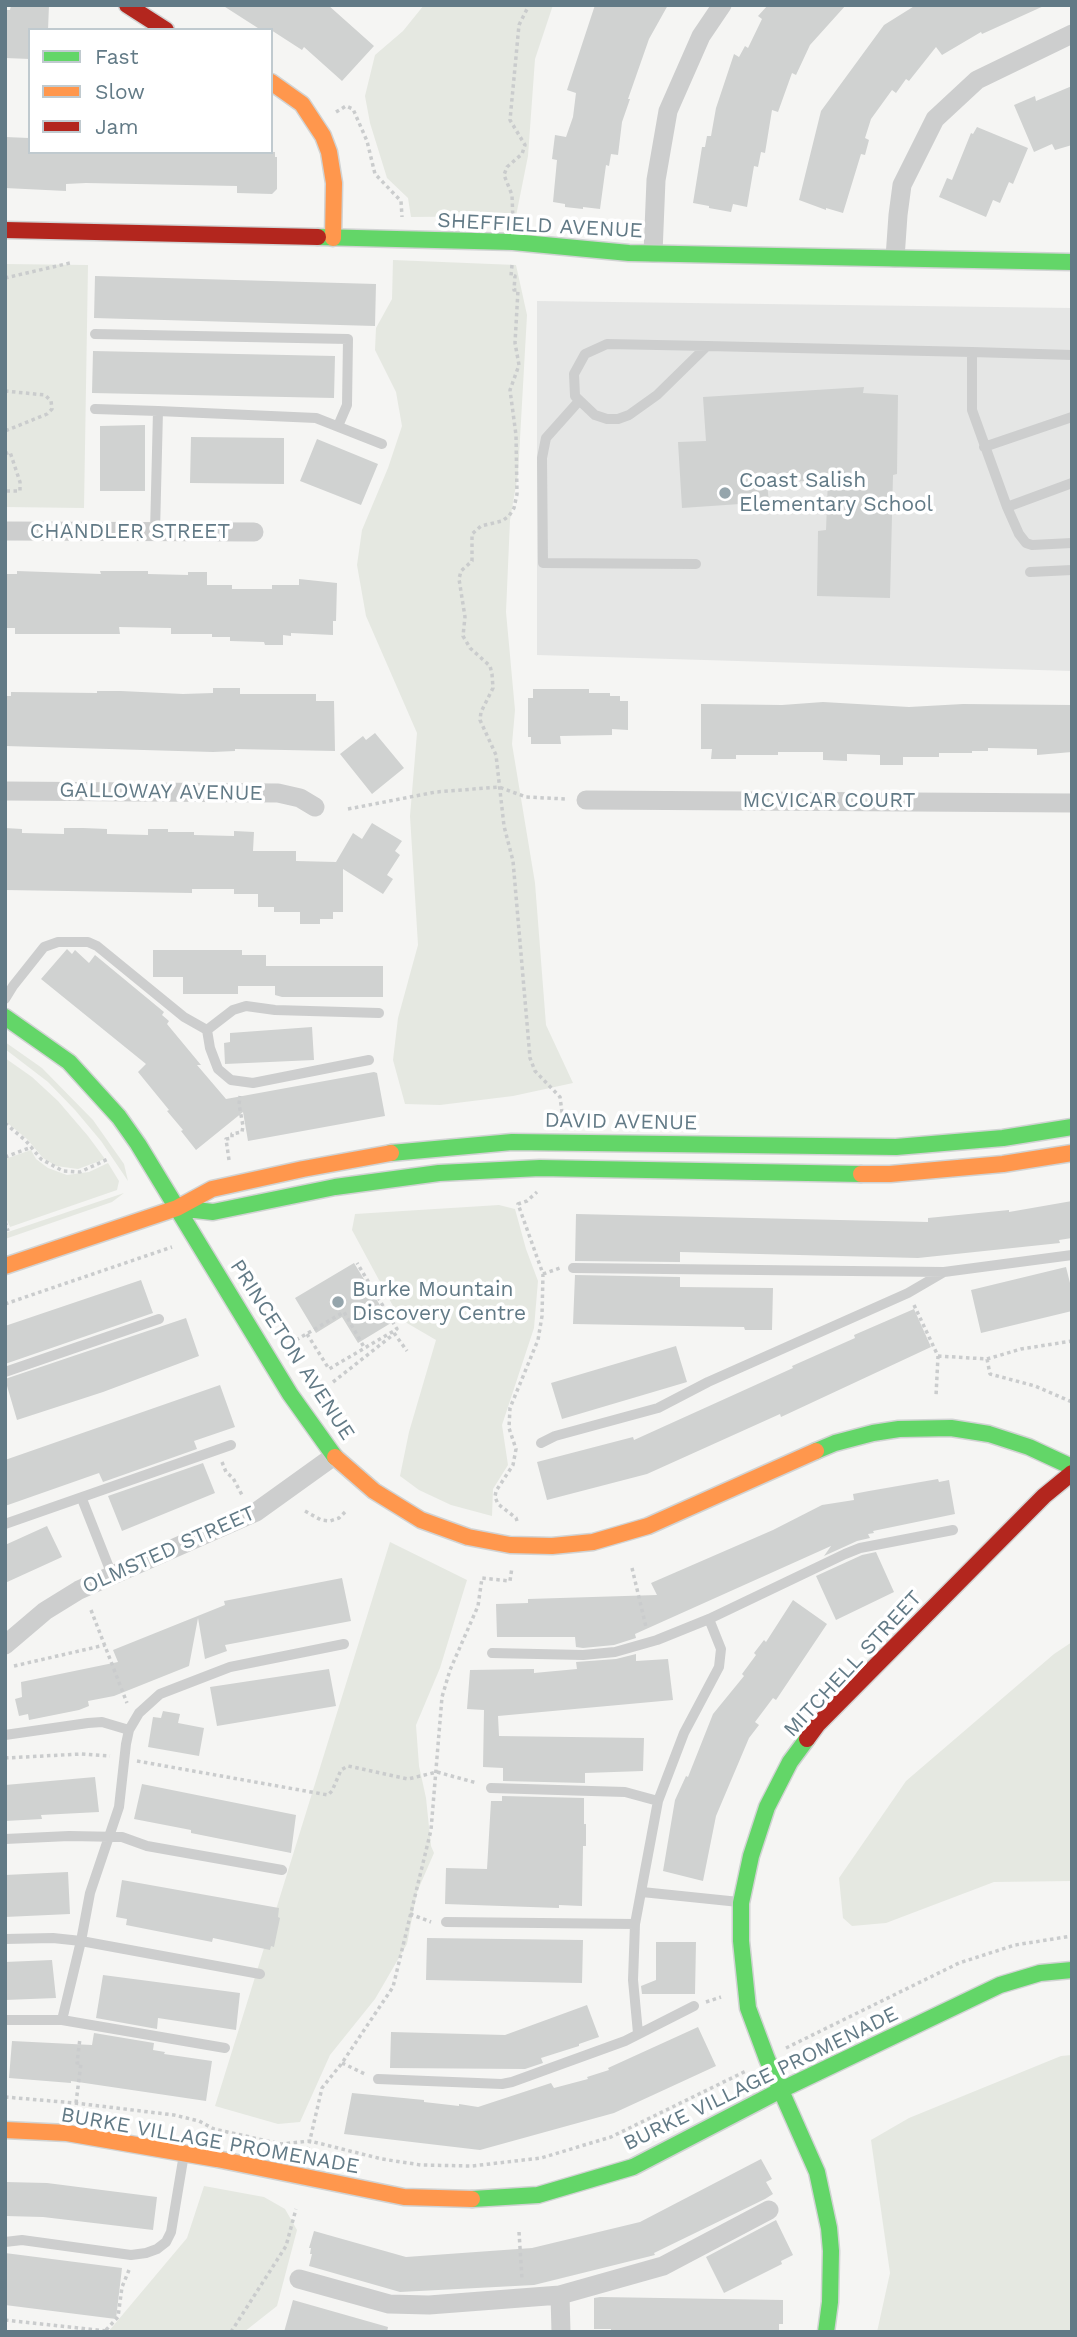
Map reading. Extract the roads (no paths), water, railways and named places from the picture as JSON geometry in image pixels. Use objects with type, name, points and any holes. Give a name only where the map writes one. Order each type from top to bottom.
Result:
[{"type":"street","points":[[127,5],[163,28]]},
{"type":"street","points":[[653,253],[656,180],[668,111],[701,36],[722,5]]},
{"type":"street","points":[[895,258],[902,185],[935,119],[977,80],[1072,34]]},
{"type":"street","points":[[273,83],[302,104],[318,127],[329,152],[334,183],[333,238]]},
{"type":"street","name":"SHEFFIELD AVENUE","points":[[5,230],[513,242],[589,251],[653,253],[1072,262]]},
{"type":"street","name":"CHANDLER STREET","points":[[5,531],[254,532]]},
{"type":"street","name":"GALLOWAY AVENUE","points":[[5,791],[278,793],[300,798],[314,807]]},
{"type":"street","name":"MCVICAR COURT","points":[[586,800],[1072,803]]},
{"type":"street","name":"PRINCETON AVENUE","points":[[5,1017],[57,1052],[100,1094],[138,1144],[290,1394],[334,1456],[374,1491],[421,1520],[468,1536],[515,1545],[567,1546],[623,1535],[826,1446],[891,1430],[951,1428],[989,1434],[1029,1447],[1072,1467]]},
{"type":"street","name":"DAVID AVENUE","points":[[5,1266],[177,1208],[212,1189],[393,1153],[465,1145],[558,1142],[896,1147],[991,1139],[1072,1127]]},
{"type":"street","name":"DAVID AVENUE","points":[[177,1208],[213,1212],[335,1187],[452,1172],[540,1168],[890,1174],[1003,1164],[1072,1153]]},
{"type":"street","name":"OLMSTED STREET","points":[[5,1645],[45,1611],[79,1590],[256,1512],[334,1456]]},
{"type":"street","name":"MITCHELL STREET","points":[[826,2332],[831,2279],[829,2228],[817,2172],[748,2008],[741,1941],[741,1903],[751,1856],[767,1807],[790,1762],[818,1724],[1044,1496],[1072,1473]]},
{"type":"street","name":"BURKE VILLAGE PROMENADE","points":[[5,2130],[67,2133],[184,2153],[404,2197],[454,2200],[538,2195],[633,2167],[781,2090],[1000,1985],[1040,1973],[1072,1970]]},
{"type":"street","points":[[299,2279],[389,2304],[429,2305],[560,2295],[663,2266],[769,2210]]},
{"type":"street","points":[[560,2295],[561,2332]]},
{"type":"lane","points":[[95,334],[348,340],[346,405],[338,426]]},
{"type":"lane","points":[[707,346],[657,396],[629,415],[618,419],[595,415],[575,396],[574,374],[586,355],[607,344],[707,346],[972,352],[1072,355]]},
{"type":"lane","points":[[972,352],[972,410],[1019,534],[1026,543],[1032,545],[1072,543]]},
{"type":"lane","points":[[579,401],[546,438],[542,458],[542,563],[696,564]]},
{"type":"lane","points":[[95,410],[298,415],[316,418],[382,444]]},
{"type":"lane","points":[[155,532],[158,411]]},
{"type":"lane","points":[[984,447],[1072,417]]},
{"type":"lane","points":[[1007,507],[1072,483]]},
{"type":"lane","points":[[1030,572],[1072,570]]},
{"type":"lane","points":[[5,999],[12,986],[44,947],[58,942],[88,942],[97,946],[184,1017],[207,1030]]},
{"type":"lane","points":[[207,1030],[233,1010],[246,1006],[275,1010],[379,1013]]},
{"type":"lane","points":[[207,1030],[218,1069],[231,1080],[243,1083],[369,1060]]},
{"type":"lane","points":[[572,1268],[944,1272],[1072,1255]]},
{"type":"lane","points":[[541,1443],[555,1436],[658,1408],[708,1382],[908,1293],[944,1272]]},
{"type":"lane","points":[[5,1371],[159,1319]]},
{"type":"lane","points":[[5,1524],[231,1445]]},
{"type":"lane","points":[[82,1499],[112,1575]]},
{"type":"lane","points":[[492,1653],[583,1655],[615,1651],[657,1640],[709,1619],[860,1548],[953,1530]]},
{"type":"lane","points":[[638,2033],[633,1980],[635,1924],[658,1801],[684,1733],[719,1667],[721,1649],[709,1619]]},
{"type":"lane","points":[[62,2020],[90,1893],[118,1807],[129,1730],[139,1713],[160,1694],[230,1667],[344,1644]]},
{"type":"lane","points":[[5,1735],[102,1722],[129,1730]]},
{"type":"lane","points":[[491,1788],[625,1792],[658,1801]]},
{"type":"lane","points":[[5,1839],[122,1837],[147,1846],[282,1870]]},
{"type":"lane","points":[[642,1892],[741,1903]]},
{"type":"lane","points":[[446,1922],[635,1924]]},
{"type":"lane","points":[[5,1939],[53,1938],[81,1941],[260,1974]]},
{"type":"lane","points":[[378,2079],[502,2084],[625,2041],[694,2006]]},
{"type":"lane","points":[[5,2020],[62,2020],[225,2048]]},
{"type":"lane","points":[[5,2242],[22,2240],[131,2255],[146,2253],[166,2242],[171,2232],[184,2153]]},
{"type":"place","name":"Coast Salish Elementary School","points":[[725,493]]},
{"type":"place","name":"Burke Mountain Discovery Centre","points":[[338,1302]]}]
